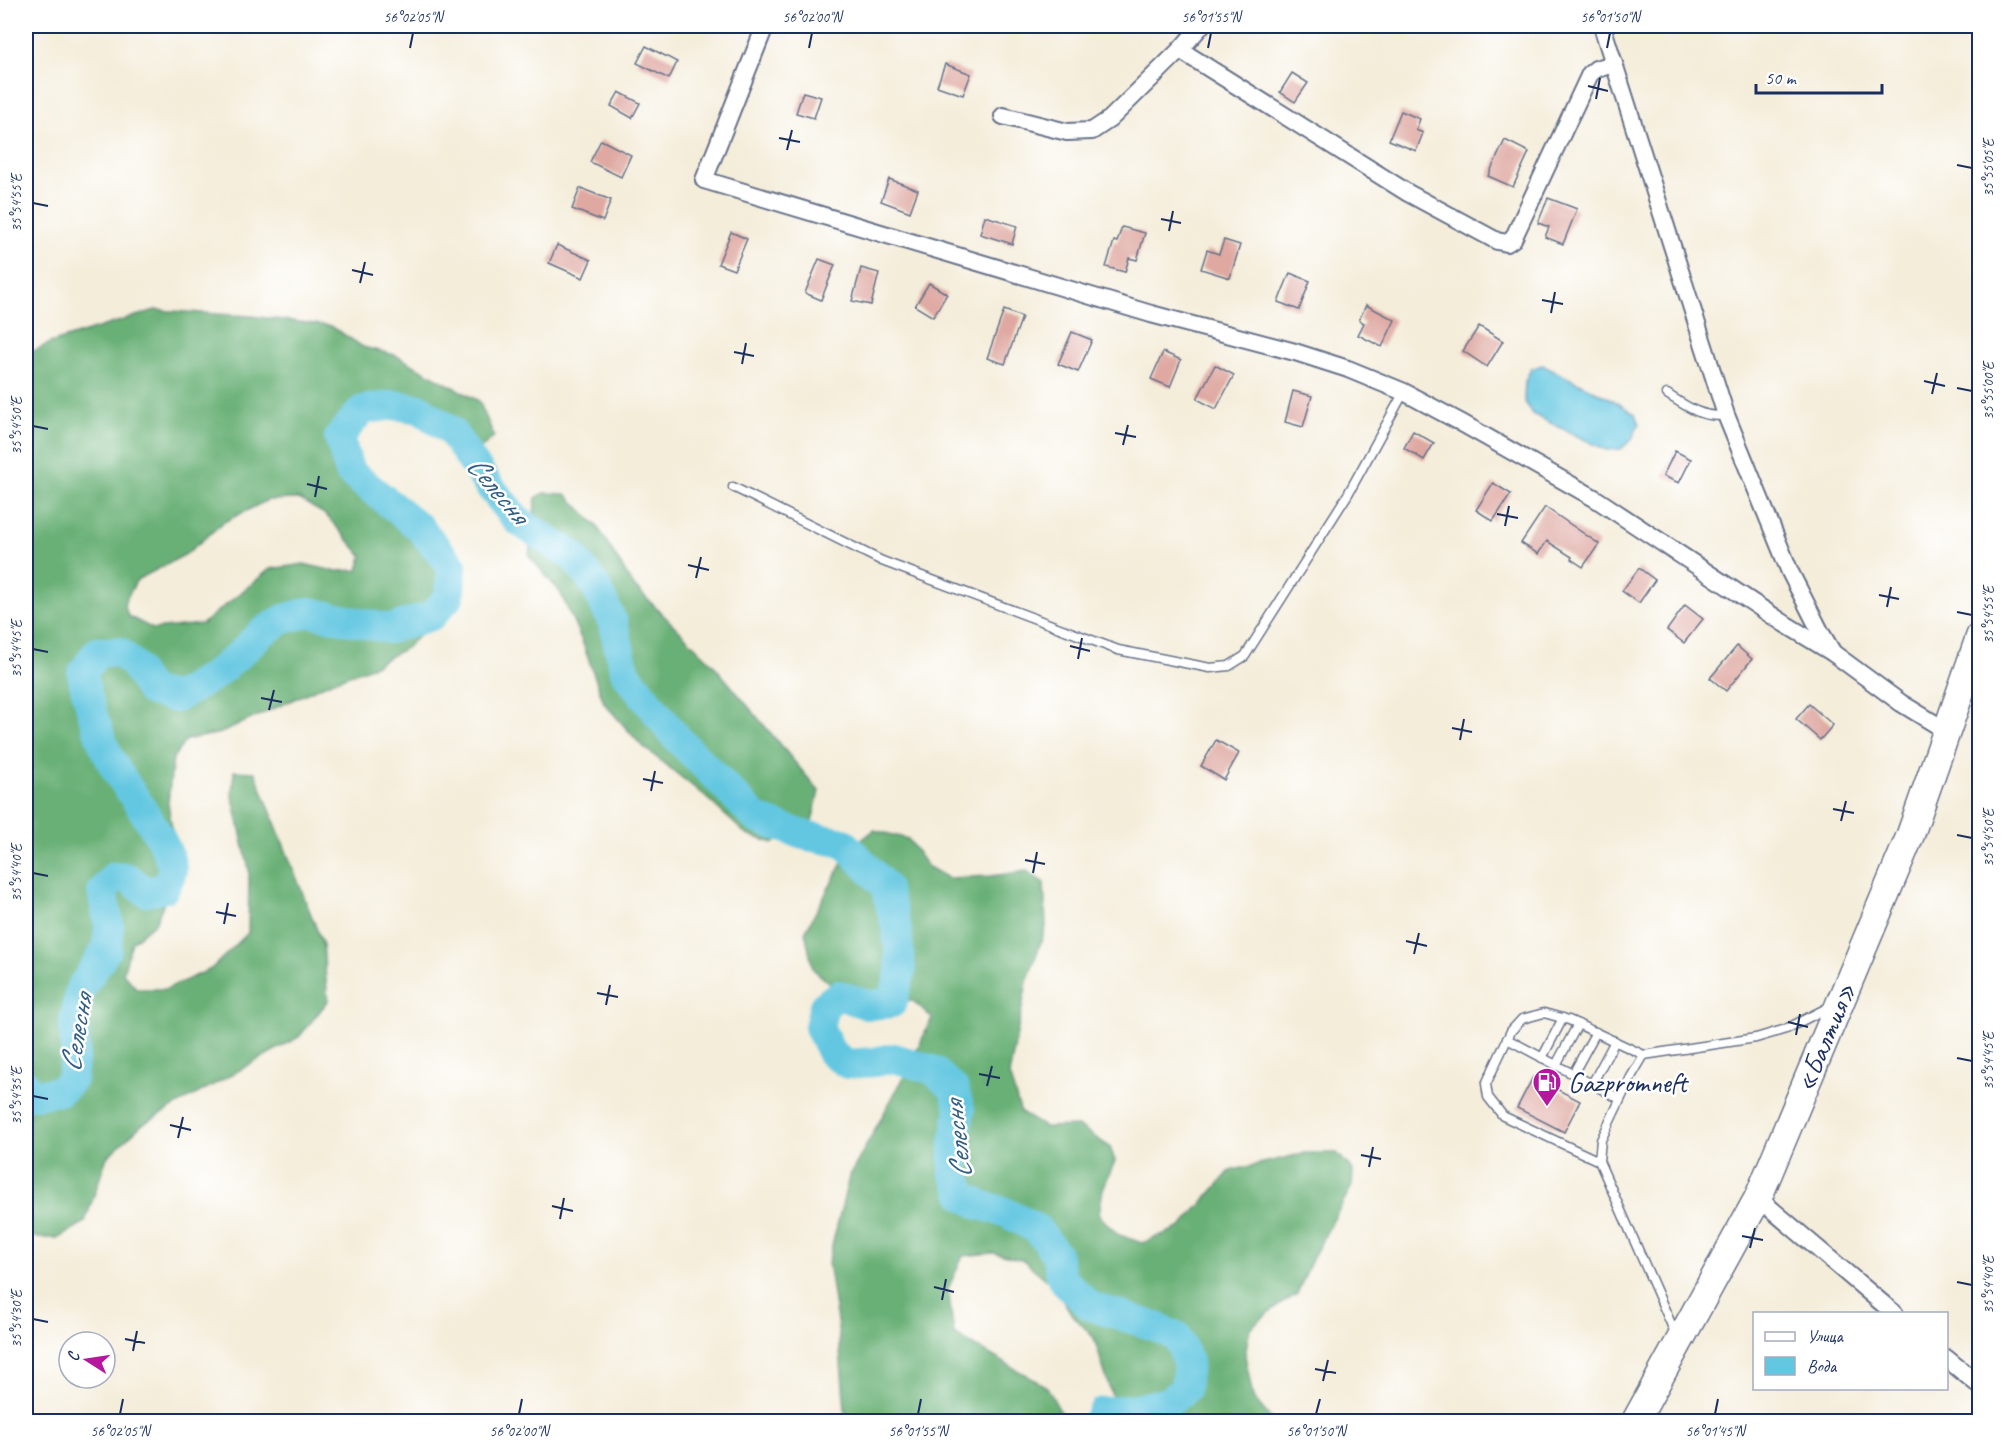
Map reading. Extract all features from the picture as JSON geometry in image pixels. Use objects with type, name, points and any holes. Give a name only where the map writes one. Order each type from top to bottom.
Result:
[{"type":"highway","name":"«Балтия»","points":[[1635,1422],[1758,1198],[1910,836],[1945,730],[1980,636]]},
{"type":"street","points":[[765,26],[704,180],[1151,314],[1295,352],[1348,369],[1404,392],[1596,499],[1785,624],[1833,652],[1901,703],[1945,730]]},
{"type":"street","points":[[1003,116],[1067,132],[1092,131],[1110,119],[1201,26]]},
{"type":"street","points":[[1602,26],[1726,415],[1790,572],[1833,652]]},
{"type":"street","points":[[1180,50],[1408,193],[1497,241],[1507,243],[1513,239],[1590,74],[1596,69],[1614,64]]},
{"type":"street","points":[[1758,1198],[1892,1312]]},
{"type":"street","points":[[1948,1359],[1980,1386]]},
{"type":"lane","points":[[733,487],[882,561],[1118,650],[1210,668],[1229,666],[1245,656],[1348,494],[1404,392]]},
{"type":"lane","points":[[1667,394],[1693,411],[1704,415],[1714,417],[1726,415]]},
{"type":"lane","points":[[1599,1161],[1503,1116],[1488,1097],[1486,1084],[1511,1031],[1522,1020],[1544,1013],[1563,1018],[1644,1055],[1756,1038],[1786,1029],[1840,1001]]},
{"type":"lane","points":[[1542,1058],[1563,1018]]},
{"type":"lane","points":[[1556,1065],[1578,1024]]},
{"type":"lane","points":[[1573,1074],[1596,1032]]},
{"type":"lane","points":[[1507,1039],[1620,1100]]},
{"type":"lane","points":[[1592,1084],[1615,1041]]},
{"type":"lane","points":[[1644,1055],[1601,1140],[1599,1161],[1679,1341]]},
{"type":"green space","points":[[155,310],[251,316],[331,326],[363,347],[395,355],[479,401],[494,436],[476,453],[451,431],[420,409],[395,405],[362,410],[339,437],[350,472],[419,527],[452,566],[449,597],[426,629],[406,648],[369,668],[333,681],[221,733],[186,740],[173,758],[168,803],[175,847],[169,892],[155,923],[132,942],[123,973],[137,989],[166,989],[211,969],[248,933],[249,870],[232,794],[234,771],[255,772],[323,945],[328,1001],[299,1037],[143,1124],[107,1157],[85,1222],[59,1238],[38,1238],[26,1234],[26,355],[50,343]],"holes":[[[299,499],[326,515],[362,556],[358,570],[334,571],[304,564],[270,569],[202,624],[153,629],[128,616],[124,603],[137,580],[186,554],[224,522],[268,500]]]},
{"type":"green space","points":[[544,493],[566,494],[597,526],[633,585],[712,663],[819,791],[812,822],[774,843],[747,835],[701,793],[641,745],[604,703],[582,641],[560,592],[529,556],[536,498]]},
{"type":"green space","points":[[874,830],[908,839],[927,866],[948,878],[991,876],[1027,871],[1044,883],[1046,927],[1027,982],[1009,1075],[1021,1113],[1044,1127],[1078,1126],[1110,1147],[1115,1161],[1103,1189],[1099,1215],[1117,1234],[1142,1243],[1181,1227],[1230,1171],[1305,1153],[1337,1153],[1353,1170],[1352,1186],[1313,1257],[1297,1294],[1250,1328],[1245,1355],[1253,1397],[1273,1421],[1128,1421],[1116,1409],[1094,1338],[1071,1313],[1055,1287],[1023,1260],[994,1253],[963,1256],[948,1289],[954,1334],[1047,1387],[1060,1411],[1058,1421],[846,1421],[838,1328],[828,1262],[849,1177],[909,1067],[932,1018],[913,1001],[842,994],[813,969],[805,932],[849,850]]},
{"type":"water","points":[[1542,365],[1611,399],[1635,414],[1639,424],[1632,439],[1621,449],[1606,450],[1532,414],[1524,401],[1525,381],[1531,369]]},
{"type":"building","points":[[646,46],[677,62],[669,79],[637,63]]},
{"type":"building","points":[[945,64],[971,74],[963,95],[937,86]]},
{"type":"building","points":[[1292,73],[1308,83],[1295,102],[1280,92]]},
{"type":"building","points":[[619,92],[640,103],[632,118],[611,106]]},
{"type":"building","points":[[803,92],[821,97],[814,118],[796,113]]},
{"type":"building","points":[[1401,111],[1420,119],[1416,130],[1423,133],[1416,151],[1389,140]]},
{"type":"building","points":[[601,140],[631,155],[621,177],[590,162]]},
{"type":"building","points":[[1505,140],[1529,152],[1513,187],[1488,176]]},
{"type":"building","points":[[889,179],[918,190],[910,212],[881,201]]},
{"type":"building","points":[[580,188],[611,200],[603,221],[572,209]]},
{"type":"building","points":[[1548,198],[1577,209],[1563,244],[1545,237],[1549,227],[1538,223]]},
{"type":"building","points":[[985,216],[1017,226],[1012,244],[980,234]]},
{"type":"building","points":[[1122,227],[1145,233],[1137,260],[1129,258],[1125,272],[1106,267],[1114,241],[1117,242]]},
{"type":"building","points":[[731,232],[747,239],[734,270],[718,264]]},
{"type":"building","points":[[1224,240],[1240,245],[1230,278],[1201,269],[1207,250],[1219,254]]},
{"type":"building","points":[[557,245],[591,260],[583,278],[549,263]]},
{"type":"building","points":[[819,259],[835,265],[821,300],[805,293]]},
{"type":"building","points":[[861,268],[879,273],[871,305],[852,301]]},
{"type":"building","points":[[1290,273],[1310,281],[1299,310],[1278,302]]},
{"type":"building","points":[[929,283],[947,294],[933,317],[915,306]]},
{"type":"building","points":[[1366,305],[1395,320],[1382,347],[1358,335],[1364,323],[1359,320]]},
{"type":"building","points":[[1004,310],[1022,317],[1005,364],[987,358]]},
{"type":"building","points":[[1479,326],[1503,341],[1487,367],[1463,351]]},
{"type":"building","points":[[1072,332],[1092,340],[1078,372],[1058,364]]},
{"type":"building","points":[[1163,352],[1181,360],[1170,387],[1151,379]]},
{"type":"building","points":[[1215,365],[1234,375],[1216,409],[1197,399]]},
{"type":"building","points":[[1293,391],[1312,396],[1303,427],[1285,422]]},
{"type":"building","points":[[1413,431],[1434,443],[1424,460],[1404,448]]},
{"type":"building","points":[[1675,451],[1691,459],[1679,483],[1663,476]]},
{"type":"building","points":[[1493,483],[1511,494],[1493,521],[1476,510]]},
{"type":"building","points":[[1545,507],[1599,544],[1583,567],[1547,541],[1538,554],[1521,543]]},
{"type":"building","points":[[1639,568],[1655,580],[1639,603],[1622,591]]},
{"type":"building","points":[[1685,605],[1703,619],[1684,643],[1667,630]]},
{"type":"building","points":[[1737,646],[1752,659],[1726,691],[1710,678]]},
{"type":"building","points":[[1809,704],[1833,725],[1820,740],[1796,719]]},
{"type":"building","points":[[1216,740],[1239,753],[1224,780],[1201,766]]},
{"type":"building","points":[[1533,1077],[1580,1101],[1564,1132],[1517,1108]]},
{"type":"waterway","name":"Селесня","points":[[26,1085],[34,1095],[60,1091],[72,1079],[75,1053],[74,1021],[80,989],[107,949],[109,924],[102,892],[114,877],[128,878],[146,892],[165,888],[172,870],[165,847],[108,755],[95,721],[82,674],[97,652],[119,652],[134,665],[150,691],[176,698],[212,677],[261,633],[284,619],[309,612],[390,629],[431,616],[449,597],[452,566],[419,527],[350,472],[339,437],[362,410],[395,405],[420,409],[451,431],[487,483],[518,521],[573,556],[595,585],[613,623],[625,672],[675,736],[756,818],[803,835],[844,843],[885,886],[897,929],[901,971],[892,1003],[868,1005],[838,995],[824,1006],[819,1027],[831,1052],[847,1064],[894,1058],[933,1070],[954,1089],[960,1110],[954,1146],[954,1173],[964,1196],[980,1205],[1005,1212],[1037,1229],[1056,1254],[1062,1279],[1090,1306],[1154,1326],[1177,1337],[1188,1362],[1185,1389],[1169,1402],[1103,1412],[1096,1422]]},
{"type":"place","name":"Gazpromneft","points":[[1547,1108]]}]
